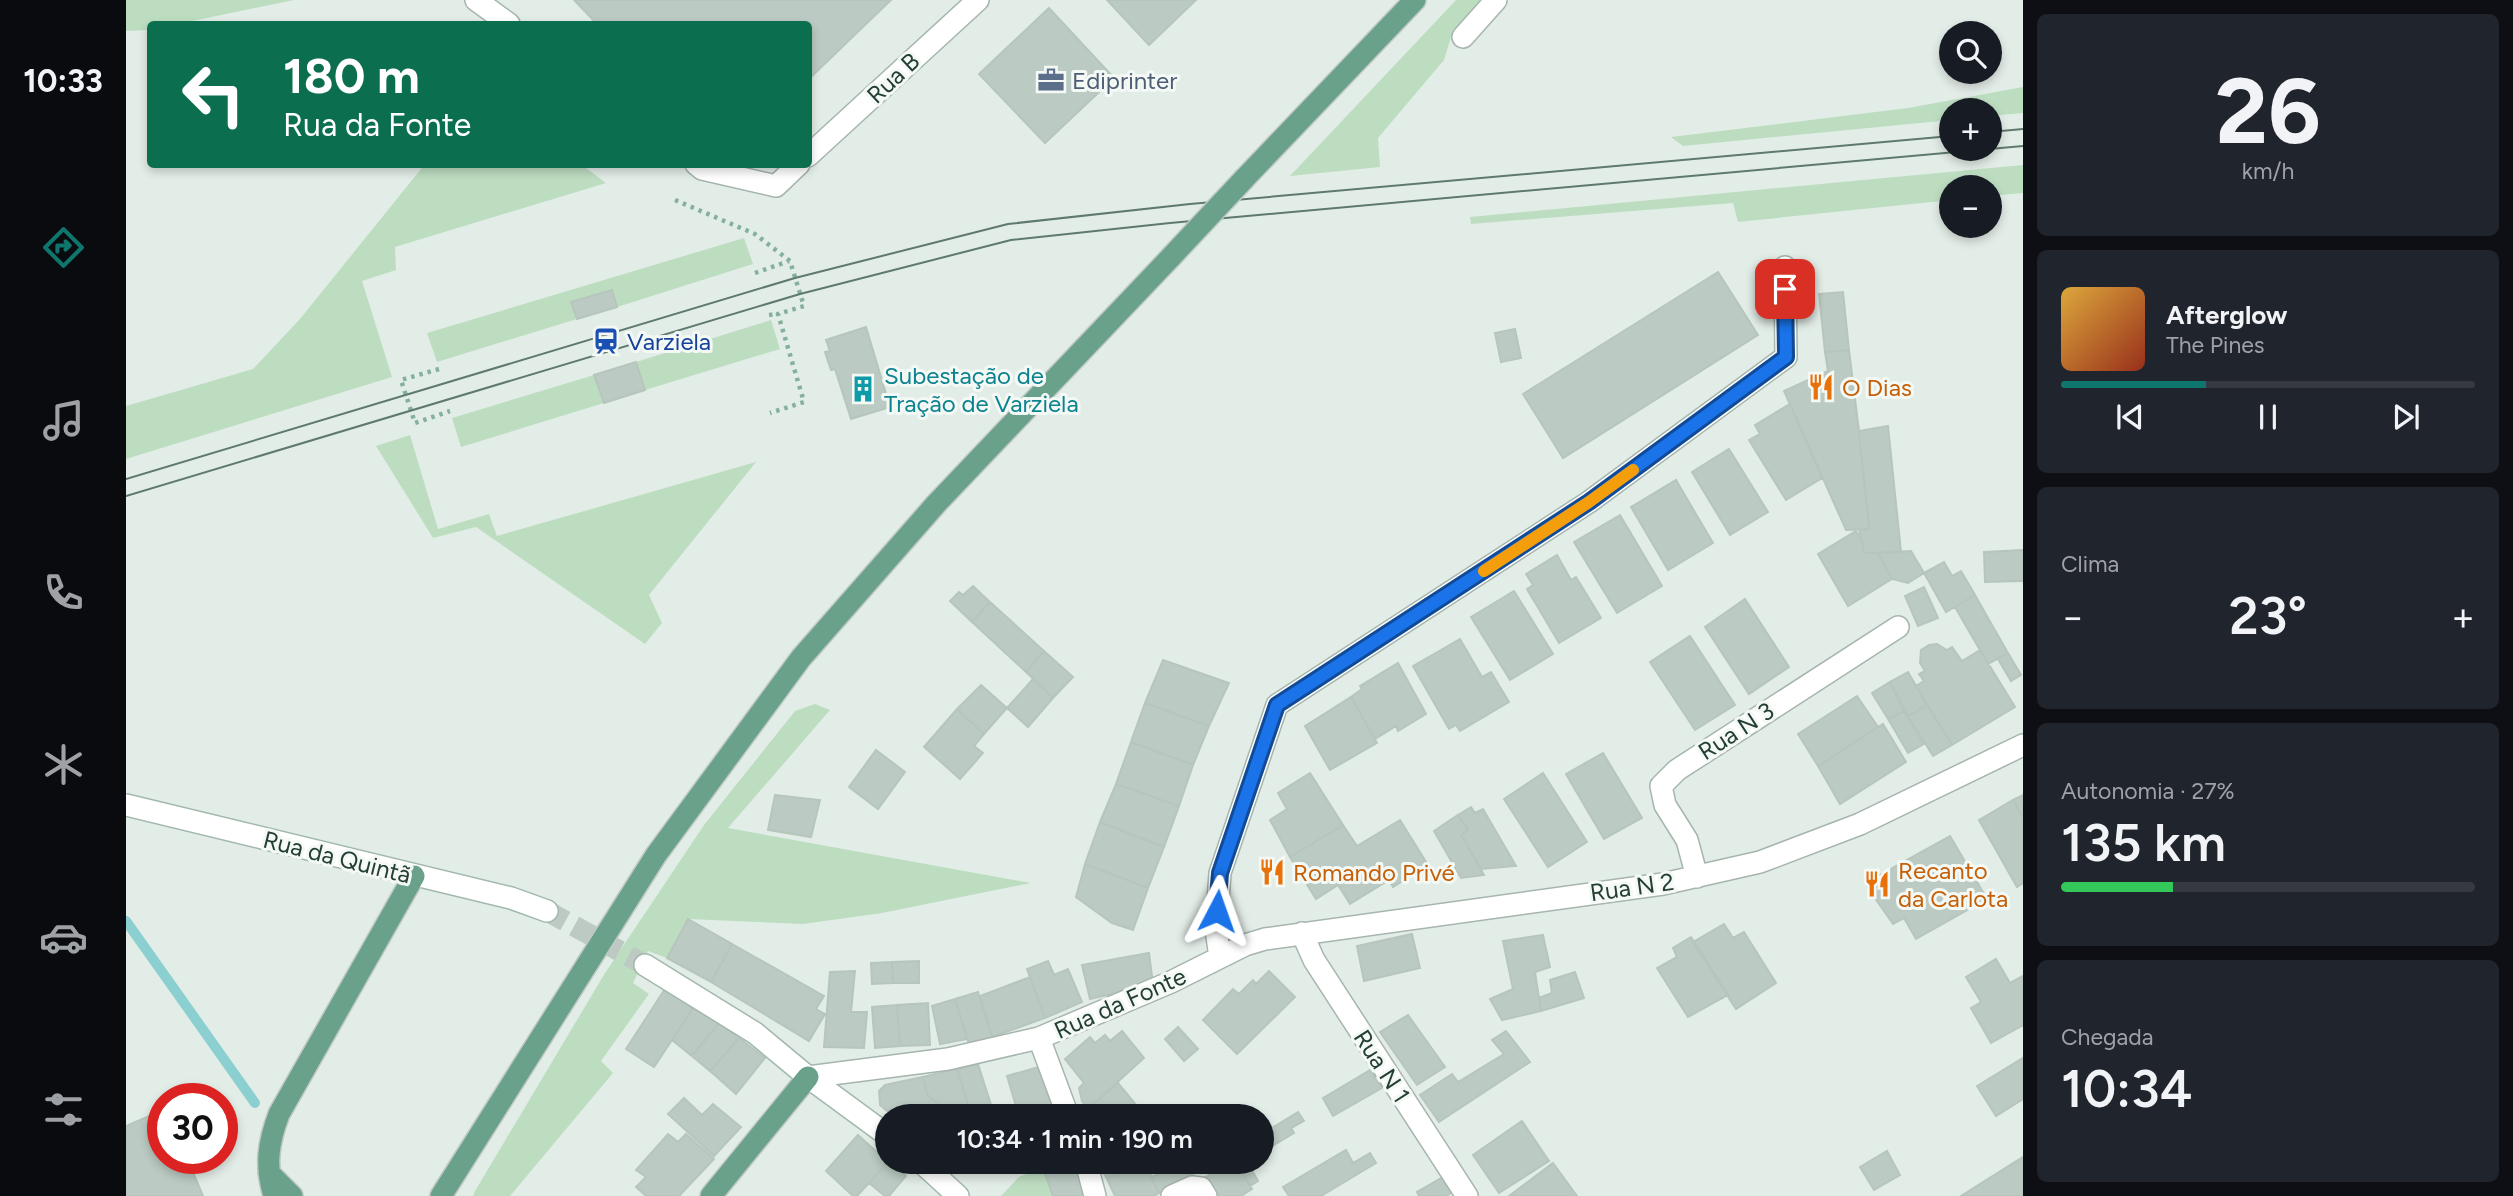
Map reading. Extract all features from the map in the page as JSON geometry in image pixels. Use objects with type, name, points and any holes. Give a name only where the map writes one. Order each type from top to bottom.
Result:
[{"type":"main road","points":[[441,1194],[656,855],[800,658],[936,504],[1415,0]]},
{"type":"main road","points":[[274,1196],[269,1173],[270,1140],[279,1114],[414,876]]},
{"type":"main road","points":[[711,1196],[808,1077]]},
{"type":"main road","points":[[269,1173],[292,1196]]},
{"type":"street","points":[[476,0],[505,21]]},
{"type":"street","name":"Rua B","points":[[812,152],[978,0]]},
{"type":"street","points":[[1464,37],[1496,0]]},
{"type":"street","points":[[701,168],[776,186],[795,168]]},
{"type":"street","points":[[1220,957],[1216,930],[1220,873],[1277,705],[1589,502],[1786,357],[1785,267]]},
{"type":"street","name":"Rua N 3","points":[[1697,877],[1687,840],[1665,805],[1661,786],[1677,770],[1898,627]]},
{"type":"street","name":"Rua N 2","points":[[1220,957],[1245,945],[1302,933],[1663,884],[1760,862],[1860,824],[2023,746]]},
{"type":"street","name":"Rua da Quintã","points":[[126,805],[510,898],[547,911]]},
{"type":"street","name":"Rua N 1","points":[[1302,933],[1314,960],[1467,1196]]},
{"type":"street","name":"Rua da Fonte","points":[[808,1077],[948,1059],[1039,1038],[1171,982],[1220,957]]},
{"type":"street","points":[[645,965],[755,1033],[808,1077],[875,1126]]},
{"type":"street","points":[[1039,1038],[1064,1104]]},
{"type":"street","points":[[934,1174],[958,1196]]},
{"type":"street","points":[[1090,1174],[1094,1196]]},
{"type":"street","points":[[1172,1196],[1192,1186],[1201,1188],[1206,1196]]},
{"type":"path","points":[[675,200],[755,234],[790,261],[804,306],[769,315]]},
{"type":"path","points":[[755,273],[790,261]]},
{"type":"path","points":[[770,413],[804,402],[778,314]]},
{"type":"path","points":[[439,369],[401,380],[415,423],[450,411]]},
{"type":"green space","points":[[126,0],[294,0],[192,21],[147,21],[147,30],[126,31]]},
{"type":"green space","points":[[1456,0],[1484,0],[1451,37],[1444,60],[1378,138],[1380,167],[1290,176]]},
{"type":"green space","points":[[2023,87],[2023,113],[2002,115],[2002,98],[1963,98]]},
{"type":"green space","points":[[1939,102],[1939,121],[1683,146],[1671,137]]},
{"type":"green space","points":[[2023,165],[2023,193],[2002,195],[2002,175],[1939,175],[1939,201],[1738,222],[1733,203],[1471,224],[1470,217]]},
{"type":"green space","points":[[422,168],[586,168],[606,183],[395,247],[396,270],[362,281],[392,377],[126,459],[126,406],[253,369],[300,319]]},
{"type":"green space","points":[[744,238],[753,264],[617,307],[571,303],[577,319],[437,362],[427,333]]},
{"type":"green space","points":[[771,320],[780,349],[645,390],[636,362]]},
{"type":"green space","points":[[594,375],[604,403],[461,447],[452,418]]},
{"type":"green space","points":[[410,435],[438,529],[489,514],[497,536],[756,462],[649,595],[662,623],[645,644],[476,527],[433,538],[376,446]]},
{"type":"green space","points":[[815,704],[830,710],[728,828],[1031,883],[882,913],[803,924],[688,919],[667,958],[648,951],[633,983],[649,994],[601,1061],[613,1073],[510,1196],[473,1196],[605,973],[704,825],[795,711]]},
{"type":"green space","points":[[1026,1174],[1045,1174],[1053,1196],[1001,1196],[1019,1177]]},
{"type":"building","points":[[574,0],[891,0],[812,76],[812,21],[594,21]]},
{"type":"building","points":[[1107,0],[1196,0],[1149,45]]},
{"type":"building","points":[[1049,8],[1114,78],[1045,143],[979,74]]},
{"type":"building","points":[[1718,272],[1758,335],[1563,458],[1523,394]]},
{"type":"building","points":[[612,290],[617,307],[577,319],[571,302]]},
{"type":"building","points":[[1843,292],[1849,350],[1825,352],[1819,294]]},
{"type":"building","name":"Subestação de Tração de Varziela","points":[[866,327],[890,407],[851,419],[835,369],[831,370],[825,352],[830,351],[826,340]]},
{"type":"building","points":[[1515,329],[1521,358],[1501,362],[1495,333]]},
{"type":"building","points":[[1849,350],[1869,529],[1846,530],[1784,391],[1828,371],[1825,352]]},
{"type":"building","points":[[636,362],[645,390],[604,403],[594,375]]},
{"type":"building","points":[[1790,404],[1822,478],[1786,500],[1749,440],[1760,434],[1755,425]]},
{"type":"building","points":[[1888,426],[1901,552],[1864,553],[1859,529],[1869,529],[1859,431]]},
{"type":"building","points":[[1729,449],[1768,512],[1730,535],[1692,472]]},
{"type":"building","points":[[1676,480],[1713,543],[1668,570],[1631,507]]},
{"type":"building","points":[[1620,515],[1662,586],[1617,613],[1574,542]]},
{"type":"building","points":[[1856,531],[1862,541],[1864,553],[1878,553],[1892,579],[1848,606],[1818,554]]},
{"type":"building","points":[[2023,550],[2023,581],[1985,582],[1984,552]]},
{"type":"building","points":[[1911,551],[1924,573],[1908,583],[1892,579],[1878,553]]},
{"type":"building","points":[[1557,555],[1571,580],[1576,577],[1601,618],[1559,643],[1527,589],[1533,585],[1526,574]]},
{"type":"building","points":[[1944,562],[1952,576],[1961,571],[1975,595],[1946,612],[1924,573]]},
{"type":"building","points":[[973,586],[990,602],[972,622],[950,601],[959,592],[963,595]]},
{"type":"building","points":[[1924,587],[1938,618],[1918,626],[1905,596]]},
{"type":"building","points":[[1514,591],[1553,654],[1510,680],[1471,617]]},
{"type":"building","points":[[1975,595],[2008,653],[1988,664],[1955,607]]},
{"type":"building","points":[[1745,599],[1789,667],[1749,694],[1705,627]]},
{"type":"building","points":[[990,602],[1044,651],[1026,672],[972,622]]},
{"type":"building","points":[[1690,636],[1735,705],[1695,730],[1650,662]]},
{"type":"building","points":[[1460,639],[1482,677],[1491,672],[1509,702],[1460,731],[1456,725],[1449,729],[1413,666]]},
{"type":"building","points":[[1937,644],[1947,650],[1952,647],[1962,661],[1980,650],[2015,707],[1952,745],[1916,686],[1924,681],[1919,674],[1925,671],[1920,663],[1921,650]]},
{"type":"building","points":[[1044,651],[1073,677],[1053,698],[1026,672]]},
{"type":"building","points":[[2008,653],[2021,675],[2011,681],[1998,659]]},
{"type":"building","points":[[1163,660],[1229,683],[1209,726],[1145,703]]},
{"type":"building","points":[[1398,663],[1426,714],[1398,731],[1396,726],[1375,739],[1351,697],[1362,689],[1360,686]]},
{"type":"building","points":[[1908,672],[1927,705],[1908,716],[1890,682]]},
{"type":"building","points":[[1033,679],[1053,698],[1028,727],[1007,708]]},
{"type":"building","points":[[1890,682],[1904,711],[1888,719],[1872,693]]},
{"type":"building","points":[[981,685],[1007,708],[984,734],[957,709]]},
{"type":"building","points":[[1857,696],[1878,727],[1818,766],[1798,734]]},
{"type":"building","points":[[1351,697],[1377,743],[1330,770],[1305,726]]},
{"type":"building","points":[[1145,703],[1209,726],[1193,765],[1131,742]]},
{"type":"building","points":[[1927,705],[1952,745],[1933,756],[1908,716]]},
{"type":"building","points":[[957,709],[984,734],[974,746],[983,753],[960,779],[924,747]]},
{"type":"building","points":[[1904,711],[1924,744],[1908,753],[1888,719]]},
{"type":"building","points":[[1883,724],[1906,762],[1840,804],[1818,766]]},
{"type":"building","points":[[1131,742],[1193,765],[1179,806],[1116,784]]},
{"type":"building","points":[[876,750],[905,772],[878,809],[849,787]]},
{"type":"building","points":[[1603,753],[1642,818],[1604,839],[1566,774]]},
{"type":"building","points":[[1310,773],[1343,825],[1290,857],[1270,820],[1287,809],[1278,793]]},
{"type":"building","points":[[1543,773],[1587,842],[1548,867],[1504,799]]},
{"type":"building","points":[[1116,784],[1179,806],[1164,847],[1100,822]]},
{"type":"building","points":[[775,795],[820,800],[811,837],[768,830]]},
{"type":"building","points":[[2023,795],[2023,818],[2013,800]]},
{"type":"building","points":[[2013,800],[2023,818],[2023,883],[2017,887],[1979,820]]},
{"type":"building","points":[[1471,807],[1475,813],[1483,809],[1516,866],[1481,869],[1461,835],[1468,830],[1458,815]]},
{"type":"building","points":[[1458,815],[1468,830],[1461,835],[1484,875],[1461,878],[1434,831]]},
{"type":"building","points":[[1400,820],[1428,865],[1393,887],[1389,880],[1350,904],[1338,885],[1316,899],[1290,857],[1343,825],[1357,846]]},
{"type":"building","points":[[1100,822],[1164,847],[1148,888],[1085,864]]},
{"type":"building","points":[[1950,836],[1987,899],[1916,939],[1904,918],[1893,924],[1868,888],[1882,879],[1880,875]]},
{"type":"building","points":[[1085,864],[1148,888],[1133,930],[1112,923],[1076,897]]},
{"type":"building","points":[[688,919],[732,944],[711,982],[667,958]]},
{"type":"building","points":[[1724,924],[1733,938],[1744,932],[1776,983],[1736,1009],[1693,942]]},
{"type":"building","points":[[1412,934],[1420,968],[1364,981],[1357,946]]},
{"type":"building","points":[[1543,935],[1550,967],[1535,972],[1541,1011],[1502,1020],[1490,999],[1513,989],[1503,941]]},
{"type":"building","points":[[1691,937],[1728,995],[1688,1017],[1657,968],[1677,957],[1673,948]]},
{"type":"building","points":[[732,944],[824,996],[816,1009],[825,1014],[809,1041],[711,982]]},
{"type":"building","points":[[1149,953],[1153,984],[1090,999],[1082,965]]},
{"type":"building","points":[[1996,959],[2010,983],[2023,976],[2023,1025],[1991,1043],[1971,1008],[1981,1002],[1966,977]]},
{"type":"building","points":[[919,961],[919,983],[893,983],[892,962]]},
{"type":"building","points":[[1048,961],[1054,975],[1068,969],[1082,1002],[1045,1018],[1027,969]]},
{"type":"building","points":[[892,962],[893,983],[872,984],[871,963]]},
{"type":"building","points":[[855,971],[851,1012],[867,1012],[864,1048],[824,1047],[830,972]]},
{"type":"building","points":[[1269,971],[1295,997],[1237,1054],[1203,1020],[1233,989],[1239,994],[1253,980],[1256,984]]},
{"type":"building","points":[[1575,972],[1584,998],[1541,1011],[1539,998],[1552,993],[1550,980]]},
{"type":"building","points":[[1030,977],[1045,1018],[992,1037],[980,996]]},
{"type":"building","points":[[665,989],[693,1008],[654,1067],[626,1049]]},
{"type":"building","points":[[978,992],[992,1037],[969,1044],[955,999]]},
{"type":"building","points":[[955,999],[967,1039],[940,1044],[932,1006]]},
{"type":"building","points":[[928,1003],[930,1045],[900,1046],[897,1005]]},
{"type":"building","points":[[897,1005],[900,1046],[875,1048],[872,1007]]},
{"type":"building","points":[[693,1008],[719,1023],[692,1056],[672,1040]]},
{"type":"building","points":[[1408,1015],[1445,1067],[1417,1085],[1380,1032]]},
{"type":"building","points":[[719,1023],[739,1038],[710,1071],[692,1056]]},
{"type":"building","points":[[1178,1027],[1198,1049],[1184,1061],[1165,1039]]},
{"type":"building","points":[[1122,1031],[1144,1058],[1093,1104],[1084,1104],[1079,1088],[1084,1083],[1065,1059],[1090,1037],[1095,1043],[1105,1035],[1110,1041]]},
{"type":"building","points":[[1506,1031],[1530,1062],[1439,1122],[1420,1095],[1452,1074],[1458,1082],[1504,1054],[1492,1040]]},
{"type":"building","points":[[739,1038],[765,1058],[736,1094],[710,1071]]},
{"type":"building","points":[[2023,1058],[2023,1099],[1996,1116],[1977,1086]]},
{"type":"building","points":[[978,1064],[991,1104],[968,1104],[957,1069]]},
{"type":"building","points":[[1039,1067],[1053,1104],[1015,1104],[1007,1076]]},
{"type":"building","points":[[957,1069],[968,1104],[937,1104],[927,1094],[923,1077]]},
{"type":"building","points":[[1370,1070],[1382,1088],[1333,1116],[1323,1098]]},
{"type":"building","points":[[923,1077],[927,1094],[937,1104],[880,1104],[879,1091],[885,1085]]},
{"type":"building","points":[[1118,1083],[1135,1104],[1094,1104]]},
{"type":"building","points":[[684,1098],[702,1115],[713,1104],[741,1127],[714,1156],[668,1114]]},
{"type":"building","points":[[1298,1112],[1304,1121],[1291,1128],[1294,1133],[1274,1145],[1274,1127]]},
{"type":"building","points":[[147,1117],[147,1174],[194,1174],[203,1196],[126,1196],[126,1126]]},
{"type":"building","points":[[1522,1121],[1549,1161],[1499,1193],[1473,1155]]},
{"type":"building","points":[[668,1134],[678,1142],[686,1134],[714,1159],[679,1196],[646,1196],[636,1187],[646,1177],[636,1170]]},
{"type":"building","points":[[858,1135],[875,1150],[877,1174],[857,1196],[853,1196],[826,1171]]},
{"type":"building","points":[[1346,1150],[1353,1163],[1370,1153],[1376,1163],[1321,1196],[1289,1196],[1283,1187]]},
{"type":"building","points":[[1887,1151],[1900,1175],[1874,1190],[1860,1167]]},
{"type":"building","points":[[2023,1157],[2023,1196],[1961,1196]]},
{"type":"building","points":[[1553,1163],[1577,1196],[1509,1196]]},
{"type":"building","points":[[877,1174],[906,1176],[889,1196],[885,1196],[869,1183]]},
{"type":"building","points":[[1045,1174],[1080,1174],[1088,1194],[1082,1196],[1053,1196]]},
{"type":"building","points":[[1104,1174],[1118,1174],[1107,1179]]},
{"type":"building","points":[[1118,1174],[1150,1174],[1159,1193],[1154,1196],[1115,1196],[1107,1179]]},
{"type":"building","points":[[1158,1174],[1193,1174],[1194,1177],[1159,1193],[1151,1177]]},
{"type":"building","points":[[1211,1174],[1243,1174],[1252,1189],[1241,1196],[1215,1196],[1204,1178]]},
{"type":"building","points":[[1243,1174],[1254,1174],[1258,1181],[1250,1186]]},
{"type":"building","points":[[1443,1177],[1453,1192],[1446,1196],[1419,1196],[1417,1192]]},
{"type":"waterway","points":[[126,921],[255,1103]]},
{"type":"tunnel","points":[[547,911],[645,965]]},
{"type":"tram line","points":[[2002,131],[2023,129]]},
{"type":"tram line","points":[[126,479],[795,278],[1008,224],[1190,204],[1939,137]]},
{"type":"tram line","points":[[126,496],[800,294],[1011,240],[1170,223],[2023,146]]},
{"type":"slow traffic","points":[[1484,571],[1633,470]]},
{"type":"place","name":"Ediprinter","points":[[1051,80]]},
{"type":"place","name":"Varziela","points":[[606,341]]},
{"type":"place","name":"O Dias","points":[[1821,387]]},
{"type":"place","name":"Subestação de Tração de Varziela","points":[[863,389]]},
{"type":"place","name":"Romando Privé","points":[[1272,872]]},
{"type":"place","name":"Recanto da Carlota","points":[[1877,884]]},
{"type":"route","points":[[1217,911],[1220,873],[1277,705],[1589,502],[1786,357],[1785,289]]}]
